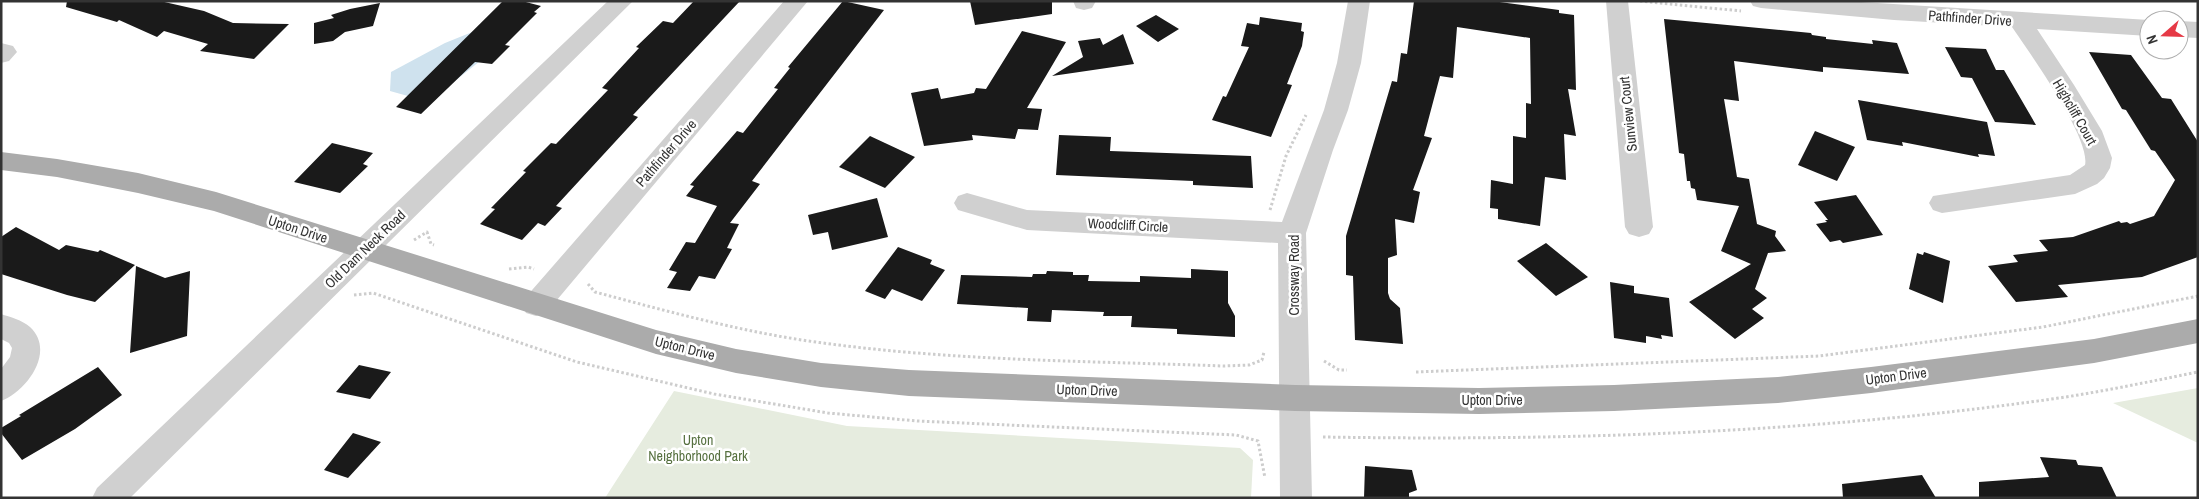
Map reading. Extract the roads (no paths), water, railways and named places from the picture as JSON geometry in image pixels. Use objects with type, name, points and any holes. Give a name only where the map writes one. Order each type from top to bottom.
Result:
[{"type":"main road","name":"Upton Drive","points":[[1,160],[58,168],[155,187],[216,202],[656,342],[736,360],[821,374],[909,383],[1295,398],[1489,400],[1614,398],[1778,390],[2094,351],[2198,331]]},
{"type":"street","name":"Old Dam Neck Road","points":[[108,498],[375,254],[622,1]]},
{"type":"street","name":"Pathfinder Drive","points":[[536,305],[797,1]]},
{"type":"street","name":"Crossway Road","points":[[1296,498],[1292,233],[1320,150],[1336,110],[1349,63],[1359,1]]},
{"type":"street","name":"Sunview Court","points":[[1617,1],[1639,227]]},
{"type":"street","name":"Pathfinder Drive","points":[[1761,1],[2020,22],[2139,28]]},
{"type":"street","name":"Highcliff Court","points":[[1942,203],[2075,184],[2089,178],[2098,168],[2100,156],[2091,133],[2020,22]]},
{"type":"street","points":[[1,51],[5,52],[1,55]]},
{"type":"street","name":"Woodcliff Circle","points":[[967,203],[1027,220],[1292,233]]},
{"type":"street","points":[[1,326],[19,335],[25,342],[27,352],[23,363],[12,379],[1,388]]},
{"type":"water","points":[[507,18],[489,54],[437,95],[415,98],[390,91],[391,72],[445,43]]},
{"type":"park label","name":"Upton Neighborhood Park","points":[[698,448]]}]
